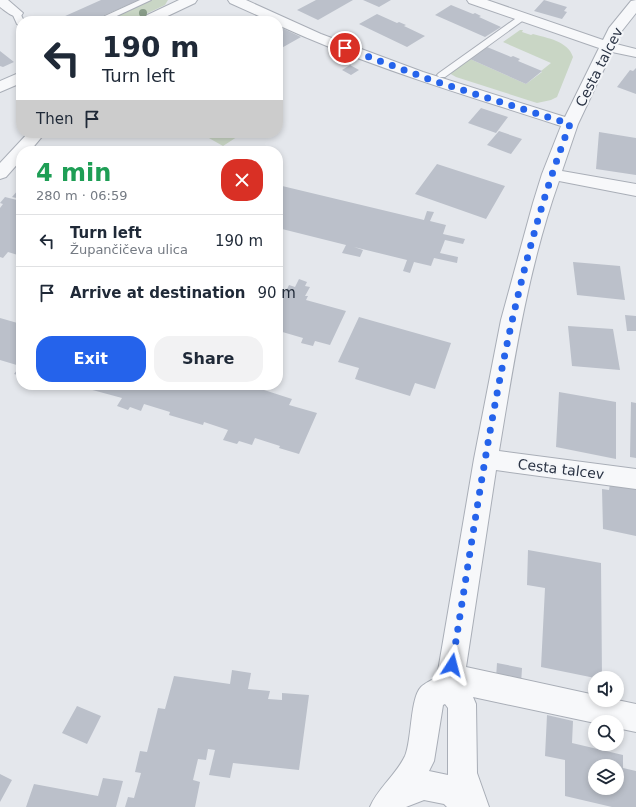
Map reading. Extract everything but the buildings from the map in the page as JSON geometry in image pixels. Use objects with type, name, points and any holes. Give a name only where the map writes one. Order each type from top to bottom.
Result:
[{"type":"street","points":[[0,0],[16,17]]},
{"type":"street","points":[[156,16],[190,0]]},
{"type":"street","points":[[235,0],[270,16]]},
{"type":"street","points":[[474,0],[607,46],[636,53]]},
{"type":"street","name":"Cesta talcev","points":[[450,682],[486,459],[512,320],[542,203],[551,174],[570,124],[614,31],[636,4]]},
{"type":"street","points":[[283,22],[316,37],[418,75],[570,124]]},
{"type":"street","points":[[0,87],[16,80]]},
{"type":"street","points":[[25,146],[32,138]]},
{"type":"street","points":[[0,173],[16,156]]},
{"type":"street","points":[[551,174],[636,190]]},
{"type":"street","name":"Cesta talcev","points":[[486,459],[636,479]]},
{"type":"street","points":[[450,682],[462,704],[462,772],[474,807]]},
{"type":"street","points":[[391,801],[419,761],[430,697],[450,682],[636,718]]},
{"type":"street","points":[[391,801],[424,785],[451,791],[470,807]]},
{"type":"lane","points":[[110,16],[147,0]]},
{"type":"lane","points":[[442,75],[522,17]]},
{"type":"green space","points":[[152,0],[168,0],[165,5],[142,16],[115,16]]},
{"type":"green space","points":[[520,30],[523,30],[522,32],[531,35],[533,34],[562,44],[567,47],[573,57],[557,97],[537,103],[456,77],[449,73],[470,59],[526,84],[551,63],[503,42]]},
{"type":"green space","points":[[209,138],[235,138],[223,146]]},
{"type":"route","points":[[345,48],[434,81],[570,124],[551,174],[542,203],[512,320],[452,665]]}]
